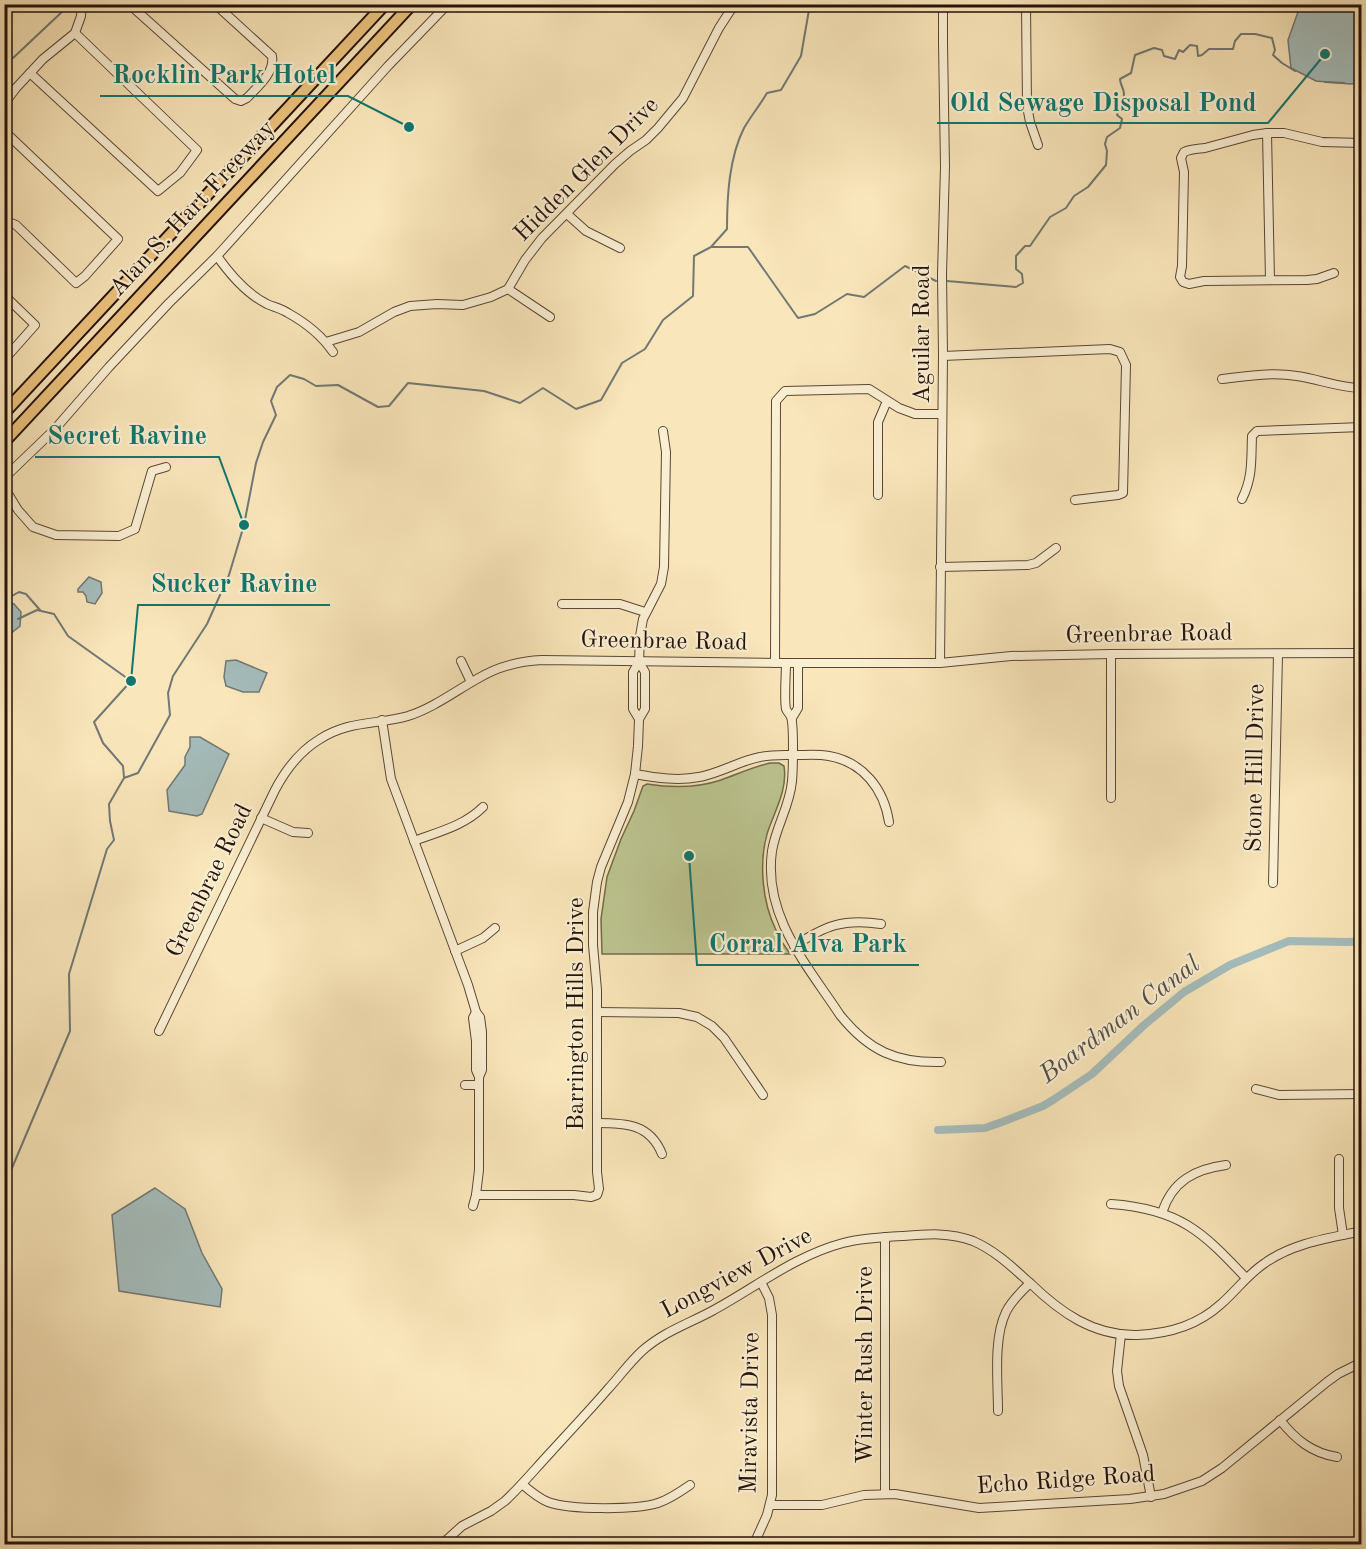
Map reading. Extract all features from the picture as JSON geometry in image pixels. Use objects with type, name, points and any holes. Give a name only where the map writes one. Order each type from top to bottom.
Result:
[{"type":"highway","name":"Alan S. Hart Freeway","points":[[4,413],[383,4]]},
{"type":"highway","name":"Alan S. Hart Freeway","points":[[4,442],[412,4]]},
{"type":"street","points":[[4,6],[11,4]]},
{"type":"street","points":[[4,104],[43,59],[75,33],[81,16],[82,4]]},
{"type":"street","points":[[129,4],[235,99],[241,101],[247,98],[272,69],[272,56],[215,4]]},
{"type":"street","points":[[4,478],[55,429],[109,367],[217,256],[381,73],[448,4]]},
{"type":"street","name":"Hidden Glen Drive","points":[[508,290],[533,248],[615,164],[658,128],[683,98],[720,28],[736,4]]},
{"type":"street","name":"Aguilar Road","points":[[939,663],[945,167],[944,4]]},
{"type":"street","points":[[1026,4],[1027,106],[1038,145]]},
{"type":"street","points":[[30,73],[158,191],[180,173],[197,150],[75,33]]},
{"type":"street","points":[[4,130],[118,239],[86,276],[76,283],[16,225],[4,220]]},
{"type":"street","points":[[1334,273],[1307,280],[1204,281],[1189,284],[1183,282],[1180,277],[1184,172],[1181,158],[1184,152],[1190,149],[1196,150],[1267,133],[1284,133],[1322,142],[1362,143]]},
{"type":"street","points":[[1267,133],[1270,280]]},
{"type":"street","points":[[567,214],[586,231],[620,248]]},
{"type":"street","points":[[217,256],[250,292],[306,324],[326,342],[333,352]]},
{"type":"street","points":[[326,342],[359,332],[394,312],[410,306],[463,305],[508,290],[550,317]]},
{"type":"street","points":[[4,295],[35,325],[4,360]]},
{"type":"street","points":[[943,356],[1110,349],[1120,352],[1126,366],[1123,493],[1075,500]]},
{"type":"street","points":[[1222,379],[1276,374],[1296,376],[1339,387],[1362,388]]},
{"type":"street","points":[[775,663],[776,401],[785,391],[868,389],[899,408],[915,414],[942,414]]},
{"type":"street","points":[[878,495],[878,422],[887,401]]},
{"type":"street","points":[[1242,499],[1251,473],[1252,436],[1257,430],[1362,427]]},
{"type":"street","name":"Barrington Hills Drive","points":[[476,1195],[591,1197],[597,1194],[599,1189],[597,1172],[597,990],[592,930],[596,889],[605,854],[628,801],[635,774],[639,719],[633,709],[633,672],[639,662],[640,636],[645,612],[658,589],[664,567],[666,452],[663,430]]},
{"type":"street","points":[[4,487],[18,510],[33,528],[56,535],[119,536],[135,529],[153,471],[166,467]]},
{"type":"street","points":[[940,567],[1028,565],[1036,563],[1056,548]]},
{"type":"street","points":[[562,604],[620,604],[645,612]]},
{"type":"street","name":"Greenbrae Road","points":[[159,1032],[261,818],[285,772],[296,758],[327,735],[344,727],[419,712],[492,671],[512,664],[527,661],[939,663],[999,657],[1111,654],[1362,653]]},
{"type":"street","points":[[1111,654],[1112,798]]},
{"type":"street","name":"Stone Hill Drive","points":[[1273,883],[1278,654]]},
{"type":"street","points":[[461,661],[471,682]]},
{"type":"street","points":[[786,663],[786,708],[792,718],[792,755],[790,793],[774,840],[771,863],[777,910],[794,946],[840,1016],[865,1042],[884,1053],[905,1060],[941,1062]]},
{"type":"street","points":[[792,718],[798,708],[798,663]]},
{"type":"street","points":[[382,720],[391,779],[471,993],[476,1012],[480,1017],[482,1070],[479,1081],[479,1170],[473,1206]]},
{"type":"street","points":[[635,774],[666,778],[698,777],[761,756],[816,755],[836,758],[862,770],[877,787],[883,797],[889,822]]},
{"type":"street","points":[[414,842],[458,825],[483,807]]},
{"type":"street","points":[[261,818],[293,832],[308,833]]},
{"type":"street","points":[[794,946],[820,930],[841,923],[862,921],[881,924]]},
{"type":"street","points":[[455,951],[483,938],[495,928]]},
{"type":"street","points":[[597,1012],[679,1013],[697,1017],[712,1026],[724,1038],[764,1095]]},
{"type":"street","points":[[465,1085],[479,1081]]},
{"type":"street","points":[[1256,1089],[1279,1095],[1362,1094]]},
{"type":"street","points":[[597,1123],[626,1124],[639,1128],[656,1141],[662,1154]]},
{"type":"street","points":[[1339,1159],[1339,1208],[1343,1235]]},
{"type":"street","points":[[1162,1213],[1172,1192],[1188,1177],[1206,1168],[1226,1165]]},
{"type":"street","points":[[1111,1204],[1138,1206],[1184,1223],[1208,1239],[1246,1278]]},
{"type":"street","name":"Longview Drive","points":[[442,1545],[462,1526],[498,1507],[522,1484],[643,1350],[664,1334],[711,1312],[804,1258],[828,1248],[857,1240],[885,1237],[939,1234],[963,1238],[996,1253],[1051,1303],[1073,1318],[1098,1329],[1134,1335],[1164,1332],[1202,1318],[1222,1303],[1246,1278],[1265,1263],[1285,1252],[1303,1245],[1362,1231]]},
{"type":"street","name":"Winter Rush Drive","points":[[885,1237],[885,1494]]},
{"type":"street","name":"Miravista Drive","points":[[754,1545],[764,1525],[770,1505],[772,1475],[772,1315],[769,1298],[762,1282]]},
{"type":"street","points":[[998,1411],[1000,1325],[1009,1306],[1030,1283]]},
{"type":"street","points":[[1121,1334],[1118,1362],[1119,1386],[1143,1455],[1151,1497]]},
{"type":"street","name":"Echo Ridge Road","points":[[770,1505],[822,1505],[864,1495],[895,1494],[979,1508],[1130,1499],[1176,1491],[1212,1475],[1338,1374],[1362,1362]]},
{"type":"street","points":[[1280,1420],[1305,1446],[1337,1457]]},
{"type":"street","points":[[522,1484],[535,1495],[570,1507],[650,1505],[673,1497],[690,1485]]},
{"type":"green space","points":[[770,763],[779,763],[784,766],[785,775],[780,801],[767,834],[763,857],[763,882],[771,919],[790,954],[602,954],[601,919],[607,877],[643,786],[647,784],[675,787],[703,785]]},
{"type":"water","points":[[1309,5],[1361,5],[1361,83],[1316,81],[1291,68],[1288,40],[1298,12]]},
{"type":"water","points":[[89,577],[101,582],[102,593],[95,604],[87,602],[83,592],[78,592]]},
{"type":"water","points":[[5,602],[14,604],[21,612],[20,626],[5,638]]},
{"type":"water","points":[[236,660],[267,673],[259,692],[243,692],[226,686],[224,677],[226,661]]},
{"type":"water","points":[[190,737],[200,737],[229,754],[202,814],[197,816],[169,811],[167,790],[185,765]]},
{"type":"water","points":[[155,1188],[185,1209],[202,1253],[222,1289],[220,1307],[119,1291],[112,1215]]},
{"type":"waterway","points":[[13,58],[64,10],[64,4]]},
{"type":"waterway","points":[[4,1181],[12,1168],[70,1031],[69,974],[107,849],[114,840],[109,804],[124,778],[138,773],[170,715],[168,693],[173,676],[207,624],[229,575],[244,525],[256,463],[276,415],[271,401],[277,387],[290,375],[316,386],[338,385],[378,407],[389,406],[408,383],[484,391],[520,403],[543,388],[576,409],[601,400],[622,363],[645,349],[663,320],[693,296],[694,256],[711,247],[727,229],[730,177],[739,140],[744,128],[767,93],[781,90],[801,56],[810,4]]},
{"type":"waterway","points":[[947,281],[1016,287],[1023,283],[1022,274],[1016,269],[1016,256],[1025,246],[1030,246],[1050,217],[1066,208],[1074,196],[1088,187],[1106,165],[1107,137],[1120,128],[1122,119],[1117,115],[1124,94],[1120,79],[1131,73],[1135,55],[1154,48],[1162,50],[1164,56],[1175,59],[1179,50],[1183,52],[1190,45],[1197,46],[1198,56],[1209,49],[1233,49],[1235,41],[1241,34],[1255,34],[1272,38],[1275,50],[1273,55],[1295,71]]},
{"type":"waterway","points":[[1325,82],[1344,83]]},
{"type":"waterway","points":[[712,247],[748,247],[798,318],[815,314],[847,294],[864,297],[905,266],[936,281]]},
{"type":"waterway","points":[[8,602],[10,597],[19,592],[26,594],[40,610]]},
{"type":"waterway","points":[[18,619],[37,610],[54,614],[68,636],[131,681],[94,722],[103,743],[123,766],[124,777]]},
{"type":"waterway","name":"Boardman Canal","points":[[938,1130],[985,1128],[1043,1106],[1092,1074],[1143,1026],[1184,992],[1230,965],[1289,941],[1362,941]]},
{"type":"place","name":"Old Sewage Disposal Pond","points":[[1325,54]]},
{"type":"place","name":"Rocklin Park Hotel","points":[[409,127]]},
{"type":"place","name":"Secret Ravine","points":[[244,525]]},
{"type":"place","name":"Sucker Ravine","points":[[131,681]]},
{"type":"place","name":"Corral Alva Park","points":[[689,856]]}]
